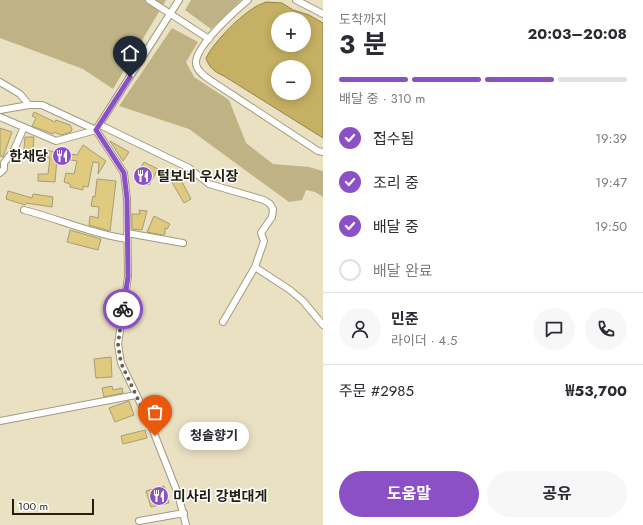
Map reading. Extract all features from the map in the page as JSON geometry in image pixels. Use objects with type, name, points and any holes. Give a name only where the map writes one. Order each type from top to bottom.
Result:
[{"type":"street","points":[[149,0],[209,39]]},
{"type":"street","points":[[0,117],[56,141],[98,127],[178,0]]},
{"type":"street","points":[[248,0],[209,39],[197,55],[196,65],[201,74],[318,151],[323,152]]},
{"type":"street","points":[[296,0],[323,14]]},
{"type":"street","points":[[0,82],[20,94],[29,105]]},
{"type":"street","points":[[0,110],[29,105],[42,105],[98,127],[189,168],[209,184],[222,189],[252,196],[270,204],[273,209],[273,213],[261,233],[264,241],[255,267],[223,322]]},
{"type":"street","points":[[0,173],[4,169],[4,163],[14,150],[24,127]]},
{"type":"street","points":[[98,127],[124,173],[127,199],[128,277],[118,344],[121,363],[150,424],[184,514],[186,525]]},
{"type":"street","points":[[24,210],[55,218],[108,236],[127,240]]},
{"type":"street","points":[[127,233],[183,243]]},
{"type":"street","points":[[255,267],[290,290],[303,301],[323,325]]},
{"type":"street","points":[[0,421],[136,395]]},
{"type":"street","points":[[140,521],[184,514]]},
{"type":"shaded area","points":[[0,0],[166,0],[113,89],[83,69],[0,38]]},
{"type":"shaded area","points":[[191,0],[241,0],[211,29],[185,10]]},
{"type":"shaded area","points":[[266,2],[282,3],[299,12],[271,12],[271,52],[311,52],[311,16],[323,23],[323,138],[215,71],[207,61],[206,58],[214,45],[226,31],[255,7]]},
{"type":"shaded area","points":[[172,28],[198,42],[186,62],[194,77],[229,100],[246,143],[273,164],[309,167],[323,171],[323,197],[315,192],[306,190],[302,200],[289,202],[189,129],[119,106]]},
{"type":"building","points":[[34,112],[55,122],[56,120],[70,125],[72,129],[71,132],[61,135],[54,132],[53,134],[32,126],[36,118],[32,116]]},
{"type":"building","points":[[0,128],[12,132],[3,157],[0,156]]},
{"type":"building","points":[[25,137],[34,137],[33,149],[24,149]]},
{"type":"building","points":[[110,141],[129,152],[123,161]]},
{"type":"building","points":[[83,145],[106,161],[98,174],[99,163],[93,162],[88,187],[83,186],[83,190],[70,187],[70,184],[64,182],[66,173],[74,174],[77,161],[57,158],[55,182],[38,181],[38,174],[48,174],[50,158],[42,157],[43,150],[77,155]]},
{"type":"building","points":[[144,162],[158,169],[149,185],[136,176]]},
{"type":"building","points":[[171,171],[176,173],[181,180],[191,199],[184,203],[173,184],[170,176]]},
{"type":"building","points":[[97,179],[116,181],[110,231],[89,225],[90,216],[98,218],[99,207],[91,206],[93,196],[95,197]]},
{"type":"building","points":[[8,191],[32,198],[33,194],[53,197],[52,207],[26,203],[25,205],[6,199]]},
{"type":"building","points":[[139,210],[147,211],[142,230],[132,229],[132,214],[140,214]]},
{"type":"building","points":[[154,216],[170,224],[167,229],[165,228],[165,234],[162,235],[147,232]]},
{"type":"building","points":[[70,230],[101,239],[98,250],[67,242]]},
{"type":"building","points":[[111,357],[112,377],[96,378],[94,359]]},
{"type":"building","points":[[112,386],[113,390],[122,388],[123,393],[104,397],[102,388]]},
{"type":"building","points":[[129,401],[134,415],[115,422],[109,408]]},
{"type":"building","points":[[145,430],[147,438],[123,444],[121,436]]},
{"type":"building","points":[[164,486],[169,503],[151,507],[146,491]]},
{"type":"way so far","points":[[123,309],[118,344],[121,363],[155,436]]},
{"type":"place","name":"한채당","points":[[62,156]]},
{"type":"place","name":"털보네 우시장","points":[[143,176]]},
{"type":"place","name":"청솔향기","points":[[155,436]]},
{"type":"place","name":"미사리 강변대게","points":[[159,496]]},
{"type":"route","points":[[123,309],[128,277],[127,199],[124,173],[116,158],[96,130],[130,77]]}]
